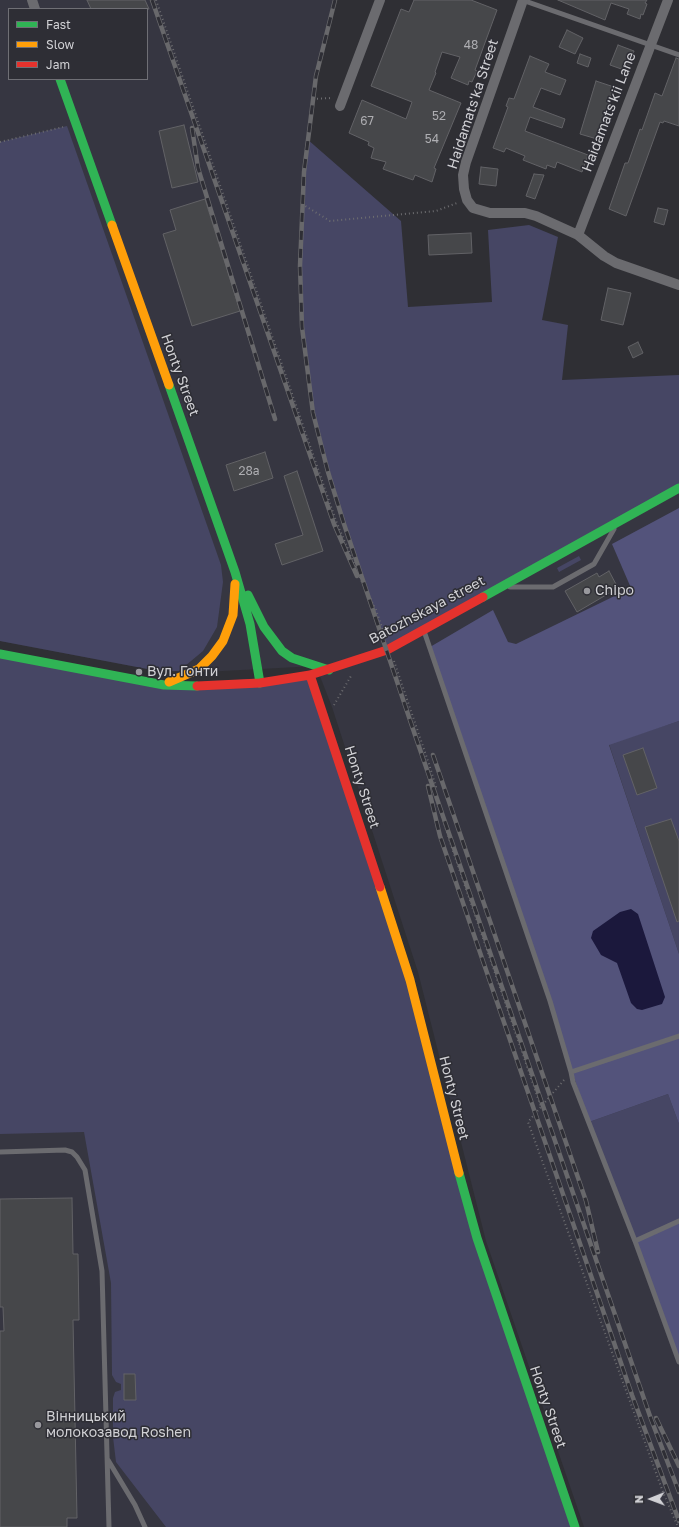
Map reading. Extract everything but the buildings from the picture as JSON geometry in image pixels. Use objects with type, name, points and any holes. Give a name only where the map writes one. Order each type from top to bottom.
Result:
[{"type":"street","points":[[342,102],[380,0]]},
{"type":"street","name":"Haidamats'ka Street","points":[[467,200],[464,189],[463,175],[466,162],[522,0]]},
{"type":"street","name":"Haidamats'kii Lane","points":[[578,235],[668,0]]},
{"type":"street","name":"Honty Street","points":[[60,80],[235,572],[250,624],[260,683]]},
{"type":"street","points":[[467,200],[473,208],[490,213],[525,213],[536,216],[578,235],[604,256],[616,263],[679,285]]},
{"type":"street","name":"Batozhskaya street","points":[[0,654],[164,684],[218,686],[260,683],[310,675],[329,670],[390,648],[679,488]]},
{"type":"street","points":[[235,572],[264,627],[282,651],[292,658],[329,670]]},
{"type":"street","points":[[164,684],[199,669],[212,656],[223,641],[233,615],[235,572]]},
{"type":"street","name":"Honty Street","points":[[310,675],[410,980],[457,1167],[477,1238],[575,1527]]},
{"type":"lane","points":[[522,0],[679,55]]},
{"type":"lane","points":[[501,587],[553,587],[594,564],[617,523]]},
{"type":"lane","points":[[424,630],[547,993],[574,1082],[635,1241],[679,1362]]},
{"type":"lane","points":[[572,1072],[679,1036]]},
{"type":"lane","points":[[0,1152],[65,1150],[72,1152],[85,1170],[102,1271],[109,1527]]},
{"type":"lane","points":[[635,1241],[679,1222]]},
{"type":"lane","points":[[107,1460],[135,1505],[145,1527]]},
{"type":"path","points":[[156,0],[336,521],[362,582],[376,610],[390,648],[430,764],[436,787],[434,792],[453,851],[541,1107]]},
{"type":"path","points":[[313,99],[342,102]]},
{"type":"path","points":[[0,142],[76,124]]},
{"type":"path","points":[[302,204],[330,221],[436,211],[467,200]]},
{"type":"path","points":[[572,1072],[528,1122],[620,1369],[663,1492],[678,1527]]},
{"type":"shaded area","points":[[0,0],[335,0],[323,46],[311,108],[304,172],[300,266],[302,327],[309,392],[321,443],[344,524],[679,488],[679,1527],[584,1527],[486,1241],[418,972],[332,707],[316,666],[204,672],[158,671],[0,641]]},
{"type":"shaded area","points":[[67,126],[221,565],[223,582],[217,627],[203,651],[179,671],[158,671],[0,641],[0,142]]},
{"type":"shaded area","points":[[307,139],[401,221],[408,307],[492,302],[488,230],[529,225],[558,237],[542,320],[568,325],[562,380],[679,375],[679,488],[387,650],[328,472],[309,392],[302,327],[300,266]]},
{"type":"shaded area","points":[[679,508],[679,721],[609,745],[679,954],[679,1124],[668,1094],[589,1122],[430,647],[493,610],[508,642],[516,644],[631,588],[612,544]]},
{"type":"shaded area","points":[[579,556],[581,560],[559,572],[557,568]]},
{"type":"shaded area","points":[[0,654],[164,685],[310,675],[410,980],[457,1167],[575,1527],[166,1527],[116,1462],[113,1437],[113,1398],[115,1392],[121,1390],[121,1384],[116,1382],[112,1375],[111,1283],[84,1132],[0,1134]]},
{"type":"shaded area","points":[[679,721],[679,954],[609,744]]},
{"type":"shaded area","points":[[631,909],[638,914],[665,997],[662,1004],[642,1010],[637,1009],[631,1003],[617,963],[601,955],[591,938],[593,931],[620,912]]},
{"type":"shaded area","points":[[668,1094],[679,1124],[679,1221],[635,1241],[589,1122]]},
{"type":"shaded area","points":[[92,1127],[177,1527],[0,1527],[0,1128]]},
{"type":"shaded area","points":[[679,1221],[679,1362],[635,1241]]},
{"type":"railway","points":[[152,0],[334,524],[357,576]]},
{"type":"railway","points":[[335,0],[316,76],[304,172],[300,266],[302,327],[313,413],[328,472],[344,524],[415,735],[651,1419],[679,1492]]},
{"type":"railway","points":[[192,128],[198,168],[275,419]]},
{"type":"railway","points":[[433,755],[586,1201],[598,1252]]},
{"type":"railway","points":[[428,786],[440,836],[632,1395],[679,1521]]},
{"type":"railway","points":[[656,1418],[679,1466]]},
{"type":"traffic: fast","points":[[60,80],[112,225]]},
{"type":"traffic: fast","points":[[169,385],[235,572],[250,624],[260,683]]},
{"type":"traffic: fast","points":[[483,597],[679,488]]},
{"type":"traffic: fast","points":[[248,595],[264,627],[282,651],[292,658],[329,670]]},
{"type":"traffic: fast","points":[[0,654],[164,685],[197,686]]},
{"type":"traffic: fast","points":[[459,1173],[477,1238],[575,1527]]},
{"type":"traffic: slow","points":[[112,225],[169,385]]},
{"type":"traffic: slow","points":[[169,682],[199,669],[212,656],[223,641],[233,615],[235,584]]},
{"type":"traffic: slow","points":[[380,887],[410,980],[459,1173]]},
{"type":"traffic: jam","points":[[197,686],[260,683],[310,675],[387,650],[483,597]]},
{"type":"traffic: jam","points":[[310,675],[380,887]]},
{"type":"place","name":"Chipo","points":[[587,591]]},
{"type":"place","name":"Вул. Гонти","points":[[139,672]]},
{"type":"place","name":"Вінницький молокозавод Roshen","points":[[38,1425]]}]
